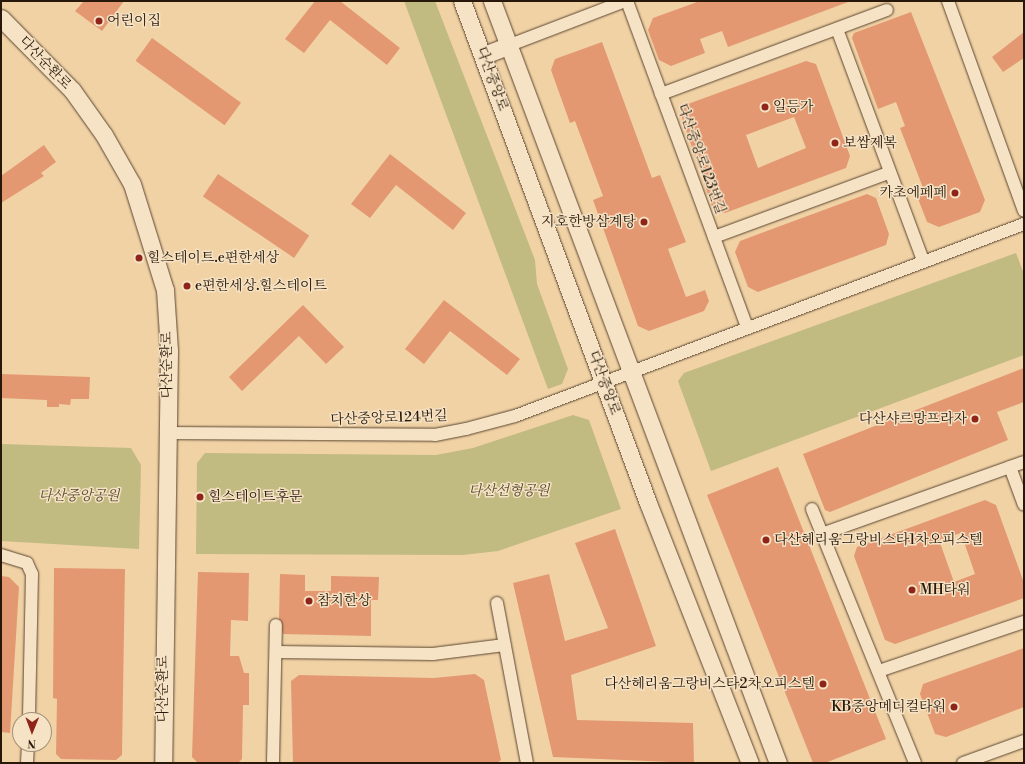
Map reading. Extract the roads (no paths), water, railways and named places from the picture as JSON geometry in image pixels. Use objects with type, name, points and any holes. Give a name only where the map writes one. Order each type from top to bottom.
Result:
[{"type":"street","name":"다산중앙로","points":[[462,1],[484,55],[603,382],[750,763]]},
{"type":"street","name":"다산중앙로","points":[[492,1],[510,45],[630,371],[778,763]]},
{"type":"street","points":[[484,55],[626,1]]},
{"type":"street","name":"다산중앙로123번길","points":[[626,1],[747,327]]},
{"type":"street","points":[[948,1],[1024,212]]},
{"type":"street","points":[[661,94],[887,10]]},
{"type":"street","name":"다산순환로","points":[[1,18],[72,90],[104,135],[132,184],[165,290],[167,433],[163,763]]},
{"type":"street","points":[[837,29],[888,173],[923,260]]},
{"type":"street","points":[[714,237],[888,173]]},
{"type":"street","points":[[603,382],[923,260],[1024,224]]},
{"type":"street","name":"다산중앙로124번길","points":[[167,433],[435,435],[514,416],[603,382]]},
{"type":"street","points":[[822,534],[1024,462]]},
{"type":"street","points":[[1010,467],[1024,505]]},
{"type":"street","points":[[812,509],[915,763]]},
{"type":"street","points":[[1,555],[27,563],[32,574],[28,712]]},
{"type":"street","points":[[497,603],[527,763]]},
{"type":"street","points":[[879,672],[1024,622]]},
{"type":"street","points":[[273,763],[276,625]]},
{"type":"street","points":[[276,652],[433,654],[504,645]]},
{"type":"street","points":[[963,763],[1024,741]]},
{"type":"street","points":[[27,763],[28,752]]},
{"type":"place","name":"어린이집","points":[[99,21]]},
{"type":"place","name":"일등가","points":[[765,107]]},
{"type":"place","name":"보쌈제복","points":[[835,143]]},
{"type":"place","name":"카초에페페","points":[[955,193]]},
{"type":"place","name":"지호한방삼계탕","points":[[644,222]]},
{"type":"place","name":"힐스테이트.e편한세상","points":[[139,258]]},
{"type":"place","name":"e편한세상.힐스테이트","points":[[187,286]]},
{"type":"place","name":"다산샤르망프라자","points":[[975,419]]},
{"type":"place","name":"힐스테이트후문","points":[[200,497]]},
{"type":"place","name":"다산헤리움그랑비스타1차오피스텔","points":[[766,540]]},
{"type":"place","name":"MH타워","points":[[912,590]]},
{"type":"place","name":"참치한상","points":[[309,601]]},
{"type":"place","name":"다산헤리움그랑비스타2차오피스텔","points":[[823,684]]},
{"type":"place","name":"KB중앙메디컬타워","points":[[954,707]]},
{"type":"park label","name":"다산선형공원","points":[[509,491]]},
{"type":"park label","name":"다산중앙공원","points":[[79,496]]}]
